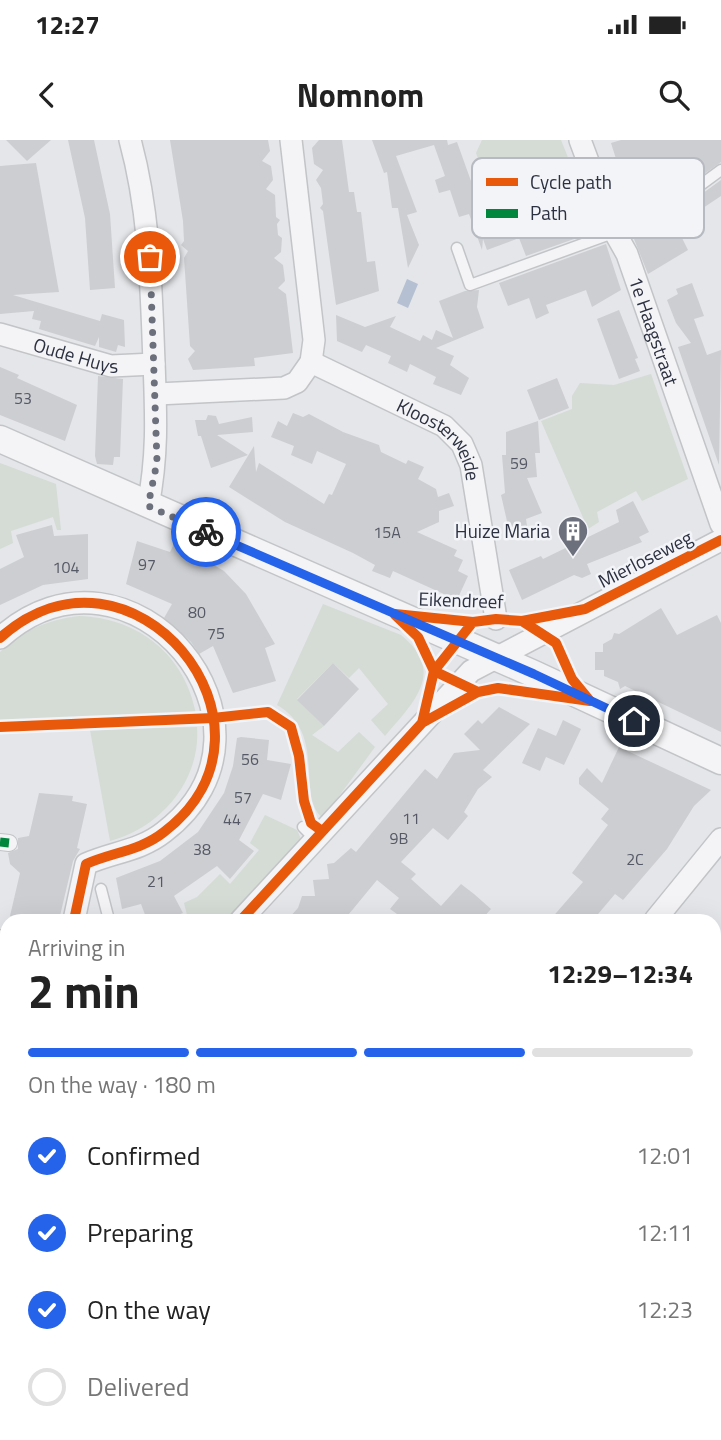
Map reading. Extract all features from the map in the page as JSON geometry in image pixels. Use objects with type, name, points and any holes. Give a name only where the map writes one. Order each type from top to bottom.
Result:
[{"type":"street","points":[[130,140],[142,183],[153,282],[157,462],[148,506]]},
{"type":"street","points":[[157,394],[284,388],[297,382],[311,362],[314,340],[291,140]]},
{"type":"street","name":"1e Haagstraat","points":[[580,140],[587,158]]},
{"type":"street","name":"1e Haagstraat","points":[[618,238],[627,254],[721,524]]},
{"type":"street","name":"Oude Huys","points":[[0,334],[111,366],[154,364]]},
{"type":"street","name":"Kloosterweide","points":[[311,362],[444,426],[462,444],[471,464],[496,619]]},
{"type":"street","name":"Eikendreef","points":[[0,439],[494,657],[721,761]]},
{"type":"street","name":"Mierloseweg","points":[[247,914],[309,833],[458,683],[494,657],[721,540]]},
{"type":"street","points":[[0,638],[25,620],[61,607],[103,605],[133,613],[153,622],[180,645],[197,669],[209,696],[214,741],[210,764],[197,796],[176,822],[156,838],[134,850],[86,864],[75,914]]},
{"type":"street","points":[[660,914],[721,839]]},
{"type":"lane","points":[[704,182],[721,170]]},
{"type":"lane","points":[[457,248],[470,285],[598,238]]},
{"type":"lane","points":[[101,889],[107,914]]},
{"type":"shaded area","points":[[482,140],[561,140],[568,158],[478,158],[476,153]]},
{"type":"shaded area","points":[[651,374],[688,479],[642,501],[636,491],[597,512],[599,522],[588,529],[541,421],[572,409],[572,396],[580,383],[614,385]]},
{"type":"shaded area","points":[[0,463],[56,484],[61,530],[57,530],[53,517],[11,531],[13,543],[0,549]]},
{"type":"shaded area","points":[[323,604],[401,635],[415,649],[422,662],[424,675],[421,687],[406,712],[385,736],[371,720],[388,704],[359,668],[349,678],[333,663],[297,699],[324,726],[312,735],[338,752],[359,732],[375,747],[323,818],[315,808],[311,796],[307,748],[302,732],[292,717],[277,705]]},
{"type":"shaded area","points":[[79,616],[101,618],[121,624],[156,644],[182,674],[196,714],[0,721],[0,652],[36,627]]},
{"type":"shaded area","points":[[197,727],[192,766],[174,799],[145,825],[110,841],[90,730]]},
{"type":"shaded area","points":[[265,815],[297,830],[301,839],[232,914],[187,914],[184,903],[197,897],[220,874],[230,884],[259,850],[250,843]]},
{"type":"water","points":[[407,279],[418,284],[408,308],[397,303]]},
{"type":"building","points":[[6,140],[51,140],[27,161]]},
{"type":"building","points":[[68,140],[94,140],[110,214],[115,288],[90,290],[85,218]]},
{"type":"building","points":[[170,140],[268,140],[270,151],[262,161],[271,166],[273,180],[266,189],[275,195],[276,217],[280,220],[277,224],[278,235],[282,238],[281,252],[274,258],[283,265],[285,281],[278,288],[286,294],[293,353],[254,358],[255,366],[193,370],[188,359],[195,351],[190,346],[184,258],[188,251],[181,245],[184,241],[183,221]]},
{"type":"building","points":[[319,140],[342,140],[349,192],[354,192],[357,212],[361,212],[367,262],[375,261],[379,291],[336,305],[323,211],[320,208],[323,204],[321,188],[316,180],[323,170],[314,164],[312,148]]},
{"type":"building","points":[[372,140],[447,140],[448,145],[457,142],[472,184],[472,222],[469,214],[459,217],[450,190],[439,193],[435,180],[445,176],[434,145],[396,156],[417,212],[407,215],[419,245],[408,268],[398,208],[392,208],[387,172],[384,173]]},
{"type":"building","points":[[621,140],[721,140],[721,162],[704,174],[704,158],[616,158],[611,143]]},
{"type":"building","points":[[36,163],[59,292],[13,295],[100,321],[102,314],[124,320],[125,347],[118,345],[116,352],[99,347],[99,337],[95,346],[39,329],[41,321],[32,319],[34,311],[0,314],[0,166]]},
{"type":"building","points":[[721,180],[721,196],[704,207],[704,192]]},
{"type":"building","points":[[478,238],[519,238],[487,250],[483,239],[482,250]]},
{"type":"building","points":[[519,238],[577,238],[526,256]]},
{"type":"building","points":[[634,238],[682,238],[688,250],[648,274]]},
{"type":"building","points":[[606,244],[621,290],[592,307],[586,290],[546,305],[549,313],[536,319],[529,298],[508,306],[499,283]]},
{"type":"building","points":[[692,283],[704,316],[694,319],[707,355],[721,350],[719,465],[678,347],[691,343],[676,323],[667,300],[678,294],[676,289]]},
{"type":"building","points":[[479,290],[477,307],[484,328],[436,348],[454,356],[450,365],[469,378],[461,395],[433,384],[436,377],[410,364],[407,372],[388,363],[391,356],[366,345],[362,352],[337,341],[336,315],[365,327],[396,316],[390,327],[420,341],[423,335],[432,340],[436,330],[453,338],[439,301],[465,291]]},
{"type":"building","points":[[619,310],[638,358],[635,359],[640,371],[619,379],[597,319]]},
{"type":"building","points":[[0,367],[19,375],[17,378],[77,405],[65,441],[0,415]]},
{"type":"building","points":[[98,376],[123,379],[120,457],[114,457],[113,465],[97,464],[95,456]]},
{"type":"building","points":[[557,378],[569,408],[539,420],[527,390]]},
{"type":"building","points":[[293,413],[303,417],[309,414],[343,432],[379,445],[381,452],[406,464],[408,460],[424,467],[418,479],[436,489],[438,497],[449,493],[454,506],[439,511],[439,522],[417,532],[457,550],[454,556],[463,560],[458,571],[468,576],[457,600],[393,571],[390,578],[372,571],[375,565],[285,522],[229,487],[254,446],[256,472],[259,463],[324,504],[329,494],[332,495],[346,464],[317,451],[312,464],[291,455],[294,446],[271,437],[278,421],[287,426]]},
{"type":"building","points":[[208,415],[216,416],[219,424],[252,417],[253,432],[217,435],[248,455],[211,468],[201,436],[198,436],[195,420],[206,420]]},
{"type":"building","points":[[538,421],[540,453],[535,453],[537,477],[527,478],[542,513],[526,519],[527,526],[509,530],[501,495],[505,493],[502,455],[506,455],[506,432]]},
{"type":"building","points":[[633,501],[649,532],[639,537],[642,542],[587,564],[591,574],[582,578],[574,575],[522,600],[509,570],[541,556],[543,559],[619,522],[616,510]]},
{"type":"building","points":[[52,525],[54,536],[88,534],[88,579],[43,585],[0,605],[0,569],[24,557],[16,535]]},
{"type":"building","points":[[137,541],[170,552],[175,542],[224,571],[246,594],[275,644],[265,648],[276,681],[233,693],[213,646],[199,654],[191,642],[164,618],[172,604],[126,584]]},
{"type":"building","points":[[661,608],[677,635],[717,615],[721,623],[721,732],[625,686],[620,689],[618,682],[604,676],[604,670],[595,670],[595,652],[603,652],[603,644],[612,639],[614,633],[619,634]]},
{"type":"building","points":[[333,663],[359,689],[324,726],[297,700]]},
{"type":"building","points":[[499,707],[530,724],[483,770],[492,777],[478,789],[464,812],[468,816],[448,840],[433,828],[401,862],[416,874],[411,879],[441,906],[461,884],[491,909],[486,914],[397,914],[390,909],[399,898],[377,880],[349,914],[292,914],[302,896],[315,896],[313,880],[329,879],[327,864],[334,863],[351,848],[356,852],[425,769],[437,779],[454,753],[480,750],[464,734],[478,720],[482,724]]},
{"type":"building","points":[[563,720],[581,729],[564,765],[546,757],[540,771],[522,763],[538,728],[556,736]]},
{"type":"building","points":[[237,738],[269,740],[267,760],[291,764],[281,800],[263,794],[239,840],[254,851],[230,879],[217,866],[174,896],[183,913],[145,914],[141,904],[122,909],[116,878],[160,861],[198,832],[224,793],[233,766]]},
{"type":"building","points":[[619,747],[711,790],[694,806],[667,849],[623,900],[615,894],[598,914],[555,914],[583,882],[572,873],[608,825],[601,819],[609,809],[579,784],[579,778],[587,768],[602,783]]},
{"type":"building","points":[[39,793],[73,796],[72,801],[87,804],[77,848],[80,849],[73,861],[60,914],[10,914],[20,873],[10,864],[8,853],[18,849],[18,838],[29,836]]},
{"type":"marked path","points":[[0,842],[9,843]]},
{"type":"cycle path","points":[[395,614],[473,622],[496,619],[522,621],[585,609],[721,540]]},
{"type":"cycle path","points":[[0,638],[50,608],[100,604],[145,620],[182,651],[207,693],[215,741],[202,789],[164,832],[155,838],[86,864],[75,914]]},
{"type":"cycle path","points":[[395,615],[418,637],[434,671],[478,692]]},
{"type":"cycle path","points":[[522,621],[556,643],[572,679],[590,701]]},
{"type":"cycle path","points":[[422,723],[434,671],[473,622]]},
{"type":"cycle path","points":[[247,914],[422,723],[478,692],[498,688],[590,701]]},
{"type":"cycle path","points":[[0,727],[213,718],[268,712],[291,727],[299,756],[304,801],[311,823],[322,831]]},
{"type":"way so far","points":[[150,257],[157,394],[157,462],[148,506],[206,532]]},
{"type":"place","name":"Huize Maria","points":[[573,558]]},
{"type":"route","points":[[206,532],[534,674],[634,721]]}]
